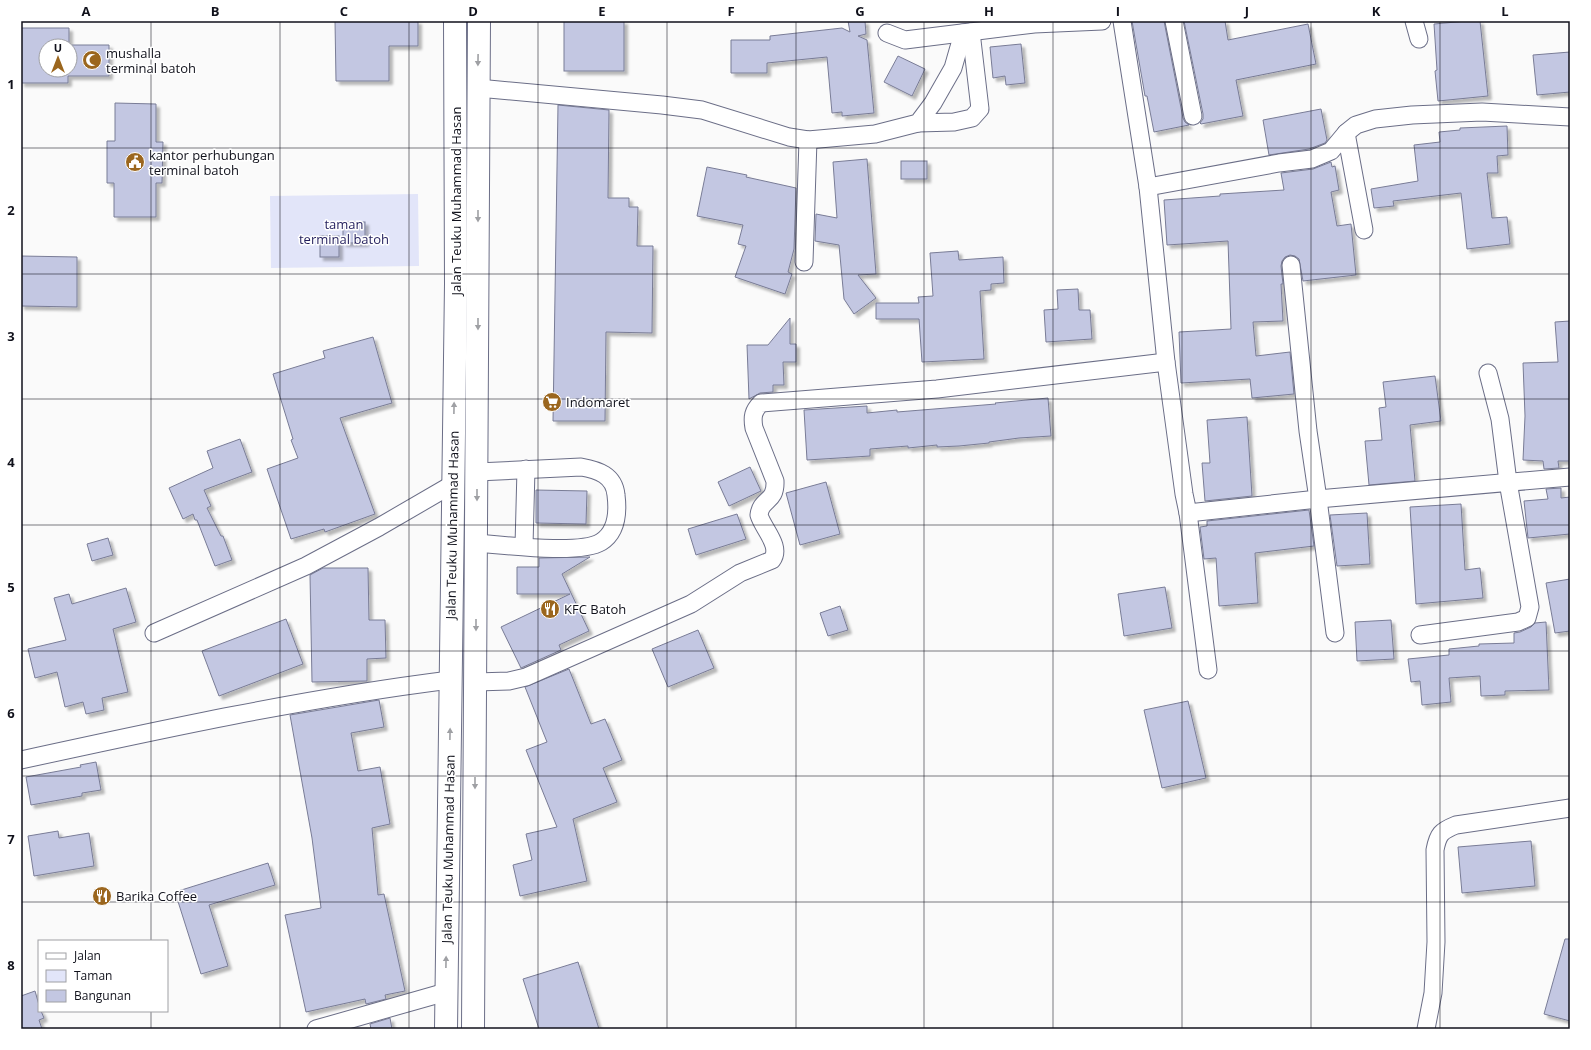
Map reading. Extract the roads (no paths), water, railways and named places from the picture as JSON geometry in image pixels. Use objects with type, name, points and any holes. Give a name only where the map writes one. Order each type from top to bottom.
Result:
[{"type":"highway","name":"Jalan Teuku Muhammad Hasan","points":[[446,1029],[456,284],[454,153],[456,115],[455,21]]},
{"type":"highway","name":"Jalan Teuku Muhammad Hasan","points":[[473,1029],[479,21]]},
{"type":"highway","points":[[456,115],[478,116]]},
{"type":"highway","points":[[454,153],[478,153]]},
{"type":"highway","points":[[455,176],[478,177]]},
{"type":"street","points":[[887,34],[905,40],[967,33],[1033,23],[1102,21]]},
{"type":"street","points":[[1122,21],[1148,187],[1166,362],[1184,494],[1188,513],[1208,670]]},
{"type":"street","points":[[1174,21],[1193,116]]},
{"type":"street","points":[[1414,21],[1419,39]]},
{"type":"street","points":[[478,88],[702,110],[789,137],[808,140],[875,134],[918,123],[954,122],[972,118],[980,109],[967,33]]},
{"type":"street","points":[[918,123],[933,103],[953,68],[967,33]]},
{"type":"street","points":[[1148,187],[1312,158],[1331,151],[1346,133],[1364,121],[1412,115],[1482,112],[1570,117]]},
{"type":"street","points":[[1346,133],[1364,230]]},
{"type":"street","points":[[804,262],[808,140]]},
{"type":"street","points":[[1291,265],[1308,431],[1335,633]]},
{"type":"street","points":[[476,682],[510,681],[526,677],[691,604],[740,573],[772,560],[775,547],[759,515],[762,505],[771,498],[776,488],[775,481],[754,428],[754,410],[761,403],[937,389],[1166,362]]},
{"type":"street","points":[[1420,635],[1518,622],[1527,618],[1530,607],[1508,482],[1500,419],[1488,373]]},
{"type":"street","points":[[477,472],[581,467],[597,470],[609,477],[615,488],[618,510],[612,530],[602,541],[589,547],[570,549],[477,543]]},
{"type":"street","points":[[524,546],[526,470]]},
{"type":"street","points":[[1188,513],[1318,499],[1570,477]]},
{"type":"street","points":[[154,632],[306,566],[379,527],[453,484]]},
{"type":"street","points":[[21,760],[220,718],[378,689],[450,680]]},
{"type":"street","points":[[1426,1029],[1433,993],[1436,942],[1435,850],[1437,839],[1444,830],[1456,825],[1570,808]]},
{"type":"street","points":[[316,1029],[446,992]]},
{"type":"place","name":"mushalla terminal batoh","points":[[92,60]]},
{"type":"place","name":"kantor perhubungan terminal batoh","points":[[135,162]]},
{"type":"place","name":"Indomaret","points":[[552,402]]},
{"type":"place","name":"KFC Batoh","points":[[550,609]]},
{"type":"place","name":"Barika Coffee","points":[[102,896]]},
{"type":"park label","name":"taman terminal batoh","points":[[344,232]]}]
